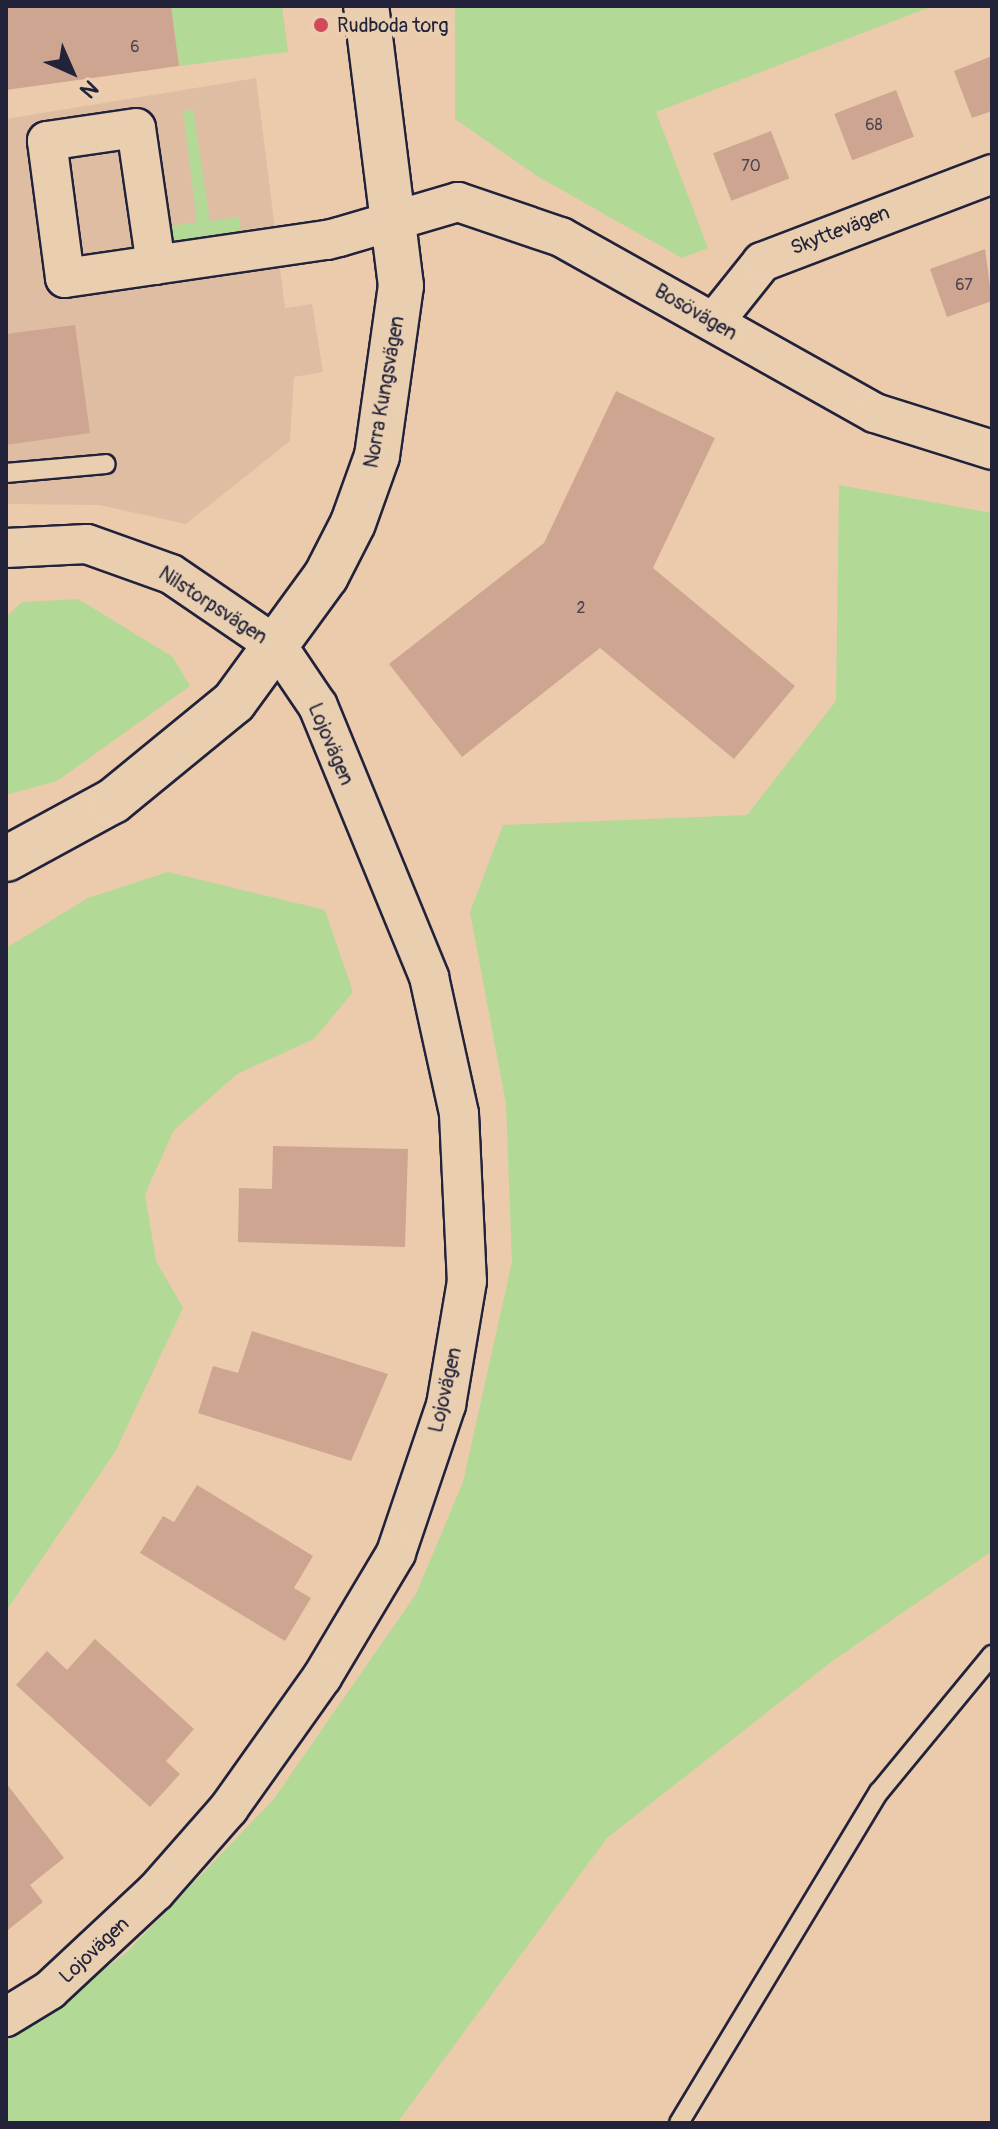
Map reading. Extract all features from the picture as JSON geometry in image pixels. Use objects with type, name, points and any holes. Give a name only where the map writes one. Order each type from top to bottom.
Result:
[{"type":"main road","name":"Norra Kungsvägen","points":[[6,859],[60,835],[158,768],[234,702],[278,647],[326,576],[377,456],[401,286],[396,218],[366,6]]},
{"type":"street","name":"Skyttevägen","points":[[714,322],[762,262],[992,174]]},
{"type":"street","name":"Bosövägen","points":[[396,218],[458,202],[561,237],[875,413],[992,450]]},
{"type":"street","points":[[156,265],[339,237],[396,218]]},
{"type":"street","name":"Nilstorpsvägen","points":[[6,548],[87,544],[130,555],[171,574],[278,647]]},
{"type":"street","name":"Lojovägen","points":[[6,2017],[50,1990],[145,1902],[229,1808],[322,1677],[396,1553],[446,1405],[467,1281],[459,1114],[429,977],[318,706],[278,647]]},
{"type":"lane","points":[[6,473],[106,464]]},
{"type":"lane","points":[[679,2123],[879,1792],[992,1655]]},
{"type":"shaded area","points":[[256,78],[285,308],[312,304],[323,372],[294,377],[290,441],[186,524],[99,505],[6,504],[6,119]]},
{"type":"green space","points":[[171,6],[282,6],[288,52],[179,66]]},
{"type":"green space","points":[[455,6],[933,6],[656,112],[708,248],[682,258],[537,176],[455,119]]},
{"type":"green space","points":[[193,109],[210,221],[239,217],[241,234],[172,244],[170,226],[197,222],[183,111]]},
{"type":"green space","points":[[839,485],[992,513],[992,1551],[831,1662],[607,1838],[397,2123],[6,2123],[6,2042],[127,1952],[273,1800],[416,1594],[463,1482],[512,1262],[506,1104],[470,912],[503,825],[747,815],[836,701]]},
{"type":"green space","points":[[78,599],[173,657],[190,686],[57,781],[6,795],[6,617],[22,602]]},
{"type":"green space","points":[[168,872],[325,910],[353,992],[314,1039],[237,1074],[174,1130],[145,1194],[156,1261],[183,1308],[115,1452],[6,1611],[6,948],[88,898]]},
{"type":"building","points":[[6,6],[171,6],[179,66],[6,90]]},
{"type":"building","points":[[992,56],[992,111],[972,118],[954,71]]},
{"type":"building","points":[[896,90],[914,137],[852,160],[834,114]]},
{"type":"building","points":[[771,131],[789,179],[731,201],[713,153]]},
{"type":"building","points":[[985,249],[992,301],[947,317],[930,269]]},
{"type":"building","points":[[75,325],[90,433],[6,445],[6,334]]},
{"type":"building","points":[[616,391],[715,438],[653,568],[795,686],[734,759],[600,648],[462,757],[389,664],[544,543]]},
{"type":"building","points":[[273,1146],[408,1149],[405,1247],[238,1242],[239,1188],[272,1189]]},
{"type":"building","points":[[252,1331],[388,1374],[351,1461],[198,1413],[213,1366],[238,1373]]},
{"type":"building","points":[[197,1485],[313,1556],[294,1588],[311,1598],[285,1641],[140,1553],[163,1516],[174,1522]]},
{"type":"building","points":[[95,1639],[194,1729],[166,1761],[180,1774],[150,1807],[16,1685],[47,1651],[67,1670]]},
{"type":"building","points":[[6,1783],[64,1858],[30,1885],[43,1902],[8,1930]]},
{"type":"place","name":"Rudboda torg","points":[[321,25]]}]
